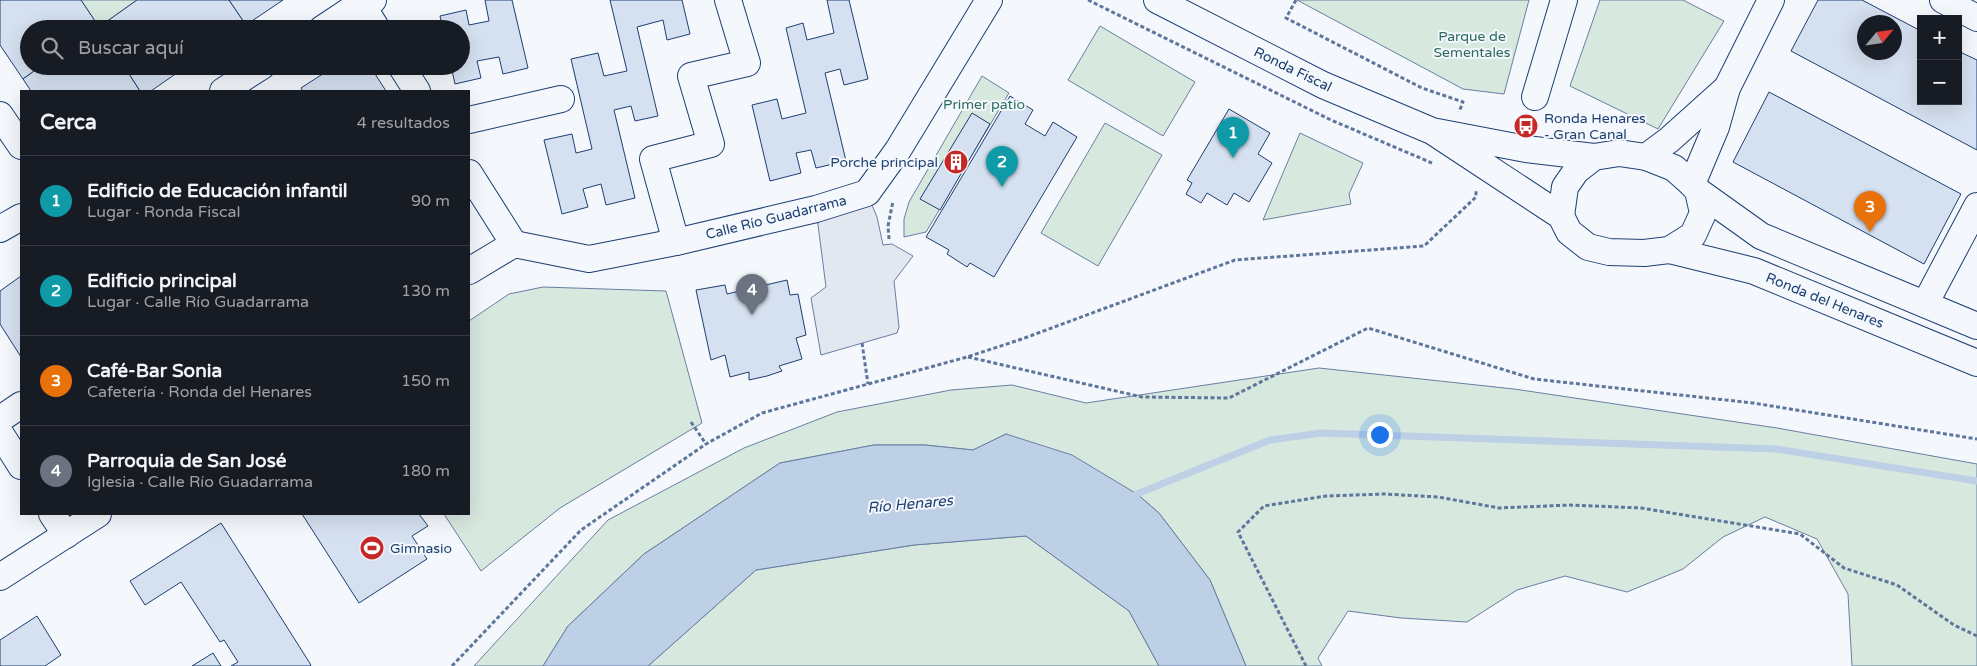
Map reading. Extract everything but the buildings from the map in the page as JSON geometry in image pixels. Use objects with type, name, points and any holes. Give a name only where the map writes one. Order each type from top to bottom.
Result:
[{"type":"street","points":[[676,242],[653,159],[711,144],[691,76],[747,63],[728,0]]},
{"type":"street","name":"Calle Río Guadarrama","points":[[514,244],[589,259],[676,242],[816,209],[867,193],[898,150],[989,0]]},
{"type":"street","name":"Ronda Fiscal","points":[[1157,0],[1323,85],[1444,136],[1561,216]]},
{"type":"street","points":[[1535,97],[1564,0]]},
{"type":"street","points":[[1771,0],[1727,88],[1716,127],[1695,187],[1703,213],[1693,235],[1669,250],[1644,253],[1609,252],[1588,247],[1569,232],[1561,216],[1565,186],[1576,171],[1594,157],[1618,153],[1646,157],[1674,168],[1695,187],[1762,236],[1977,326]]},
{"type":"street","points":[[1942,0],[1977,18]]},
{"type":"street","points":[[336,20],[364,1],[373,20]]},
{"type":"street","points":[[225,90],[248,75]]},
{"type":"street","points":[[407,75],[416,90]]},
{"type":"street","points":[[1646,157],[1669,140],[1727,88]]},
{"type":"street","points":[[470,120],[561,98]]},
{"type":"street","points":[[0,115],[20,145]]},
{"type":"street","name":"Ronda Fiscal","points":[[1444,136],[1526,149],[1594,157]]},
{"type":"street","points":[[470,175],[514,244],[470,270]]},
{"type":"street","points":[[1925,304],[1977,206]]},
{"type":"street","points":[[0,230],[20,218]]},
{"type":"street","name":"Ronda del Henares","points":[[1669,250],[1754,271],[1977,363]]},
{"type":"street","points":[[0,419],[20,406]]},
{"type":"street","points":[[0,434],[20,464]]},
{"type":"street","points":[[0,577],[59,524],[94,515]]},
{"type":"path","points":[[1088,0],[1331,120],[1438,166],[1444,136],[1463,102],[1422,88],[1286,18],[1296,0]]},
{"type":"path","points":[[452,666],[581,530],[706,444],[762,413],[1022,339],[1235,260],[1424,246],[1476,197],[1476,183]]},
{"type":"path","points":[[967,356],[1142,396],[1228,398],[1368,328],[1534,379],[1753,404],[1977,439]]},
{"type":"path","points":[[862,343],[868,384]]},
{"type":"path","points":[[691,422],[706,444]]},
{"type":"path","points":[[1306,666],[1238,532],[1264,506],[1336,496],[1385,494],[1438,497],[1499,508],[1570,505],[1641,508],[1800,534],[1844,568],[1897,585],[1954,625],[1977,636]]},
{"type":"green space","points":[[81,0],[137,0],[109,20],[94,20]]},
{"type":"green space","name":"Parque de Sementales","points":[[1297,0],[1529,0],[1504,94],[1463,89]]},
{"type":"green space","points":[[1600,0],[1683,0],[1724,21],[1658,129],[1570,86]]},
{"type":"green space","points":[[1100,26],[1195,82],[1163,136],[1068,80]]},
{"type":"green space","name":"Primer patio","points":[[982,76],[1009,93],[926,232],[904,237],[904,219],[909,202]]},
{"type":"green space","points":[[1105,123],[1162,155],[1098,266],[1041,233]]},
{"type":"green space","points":[[1300,133],[1363,163],[1349,194],[1351,204],[1263,220]]},
{"type":"green space","points":[[543,287],[666,291],[702,423],[560,508],[481,571],[445,515],[470,515],[470,320],[509,294]]},
{"type":"green space","points":[[1319,368],[1514,389],[1777,428],[1977,464],[1977,666],[1852,666],[1848,594],[1817,539],[1765,517],[1723,537],[1683,569],[1627,592],[1565,576],[1517,590],[1467,622],[1401,618],[1348,611],[1318,658],[1322,666],[1246,666],[1210,580],[1159,513],[1137,494],[1006,434],[973,450],[925,445],[874,445],[780,463],[644,554],[568,626],[543,666],[474,666],[608,520],[744,448],[837,412],[951,390],[1012,385],[1086,403]]},
{"type":"green space","points":[[1026,536],[1129,611],[1159,666],[648,666],[756,570],[914,545]]},
{"type":"shaded area","points":[[867,193],[877,217],[883,245],[892,244],[913,256],[894,281],[899,327],[897,333],[821,355],[811,298],[826,287],[816,209]]},
{"type":"water","name":"Río Henares","points":[[1006,434],[1072,455],[1137,494],[1159,513],[1210,580],[1246,666],[1159,666],[1129,611],[1026,536],[914,545],[756,570],[648,666],[543,666],[568,626],[644,554],[780,463],[874,445],[925,445],[973,450]]},
{"type":"waterway","points":[[1130,499],[1137,494],[1270,440],[1321,433],[1776,449],[1977,481]]},
{"type":"place","name":"Ronda Henares - Gran Canal","points":[[1526,126]]},
{"type":"place","name":"Edificio de Educación infantil","points":[[1233,158]]},
{"type":"place","name":"Porche principal","points":[[956,162]]},
{"type":"place","name":"Edificio principal","points":[[1002,187]]},
{"type":"place","name":"Café-Bar Sonia","points":[[1870,232]]},
{"type":"place","name":"Parroquia de San José","points":[[752,315]]},
{"type":"place","name":"Gimnasio","points":[[372,548]]}]
